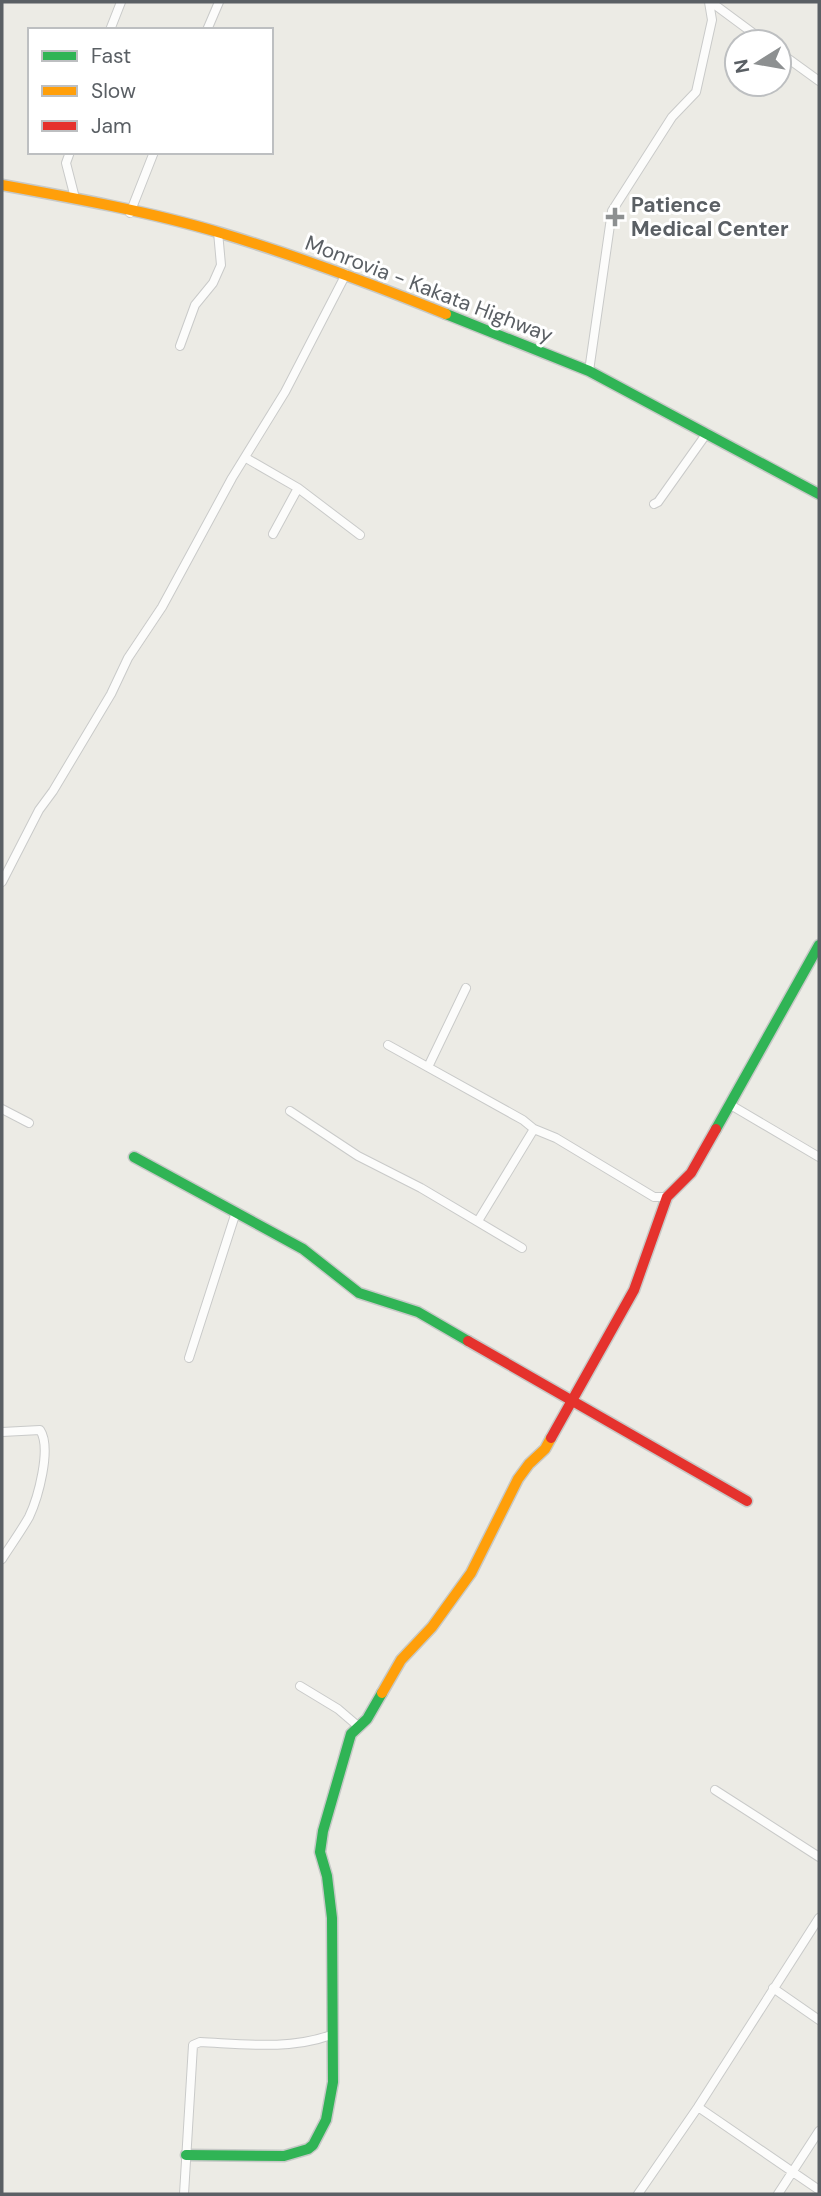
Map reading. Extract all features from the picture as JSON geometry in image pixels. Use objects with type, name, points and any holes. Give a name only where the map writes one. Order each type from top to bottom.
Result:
[{"type":"main road","name":"Monrovia - Kakata Highway","points":[[2,186],[75,198],[218,232],[346,274],[589,371],[819,494]]},
{"type":"main road","points":[[186,2155],[284,2155],[308,2149],[320,2132],[328,2112],[333,2082],[332,1918],[327,1876],[320,1852],[323,1831],[351,1734],[367,1720],[401,1660],[432,1628],[471,1573],[518,1479],[544,1449],[573,1402],[613,1324],[634,1290],[667,1197],[691,1173],[819,945]]},
{"type":"main road","points":[[134,1157],[303,1249],[359,1293],[418,1312],[747,1501]]},
{"type":"street","points":[[111,28],[121,2]]},
{"type":"street","points":[[208,28],[219,2]]},
{"type":"street","points":[[710,2],[746,28]]},
{"type":"street","points":[[589,371],[612,211],[672,117],[696,92],[712,20],[710,2]]},
{"type":"street","points":[[793,62],[819,81]]},
{"type":"street","points":[[69,154],[66,163],[75,198]]},
{"type":"street","points":[[130,213],[153,154]]},
{"type":"street","points":[[180,346],[195,305],[213,283],[220,265],[218,232]]},
{"type":"street","points":[[2,882],[38,810],[52,792],[111,695],[128,658],[162,607],[232,478],[285,392],[346,274]]},
{"type":"street","points":[[654,504],[659,502],[708,433]]},
{"type":"street","points":[[246,458],[298,488],[360,535]]},
{"type":"street","points":[[273,534],[298,488]]},
{"type":"street","points":[[428,1067],[466,988]]},
{"type":"street","points":[[388,1045],[523,1120],[534,1129],[556,1138],[654,1197],[667,1197]]},
{"type":"street","points":[[729,1104],[819,1157]]},
{"type":"street","points":[[2,1109],[29,1123]]},
{"type":"street","points":[[290,1111],[358,1156],[421,1188],[522,1248]]},
{"type":"street","points":[[478,1221],[534,1129]]},
{"type":"street","points":[[189,1358],[236,1212]]},
{"type":"street","points":[[2,1432],[40,1430],[45,1452],[30,1515],[2,1559]]},
{"type":"street","points":[[300,1686],[338,1709],[359,1727]]},
{"type":"street","points":[[715,1790],[819,1857]]},
{"type":"street","points":[[638,2194],[698,2107],[819,1918]]},
{"type":"street","points":[[773,1988],[819,2020]]},
{"type":"street","points":[[184,2194],[193,2045],[200,2042],[277,2045],[313,2041],[331,2035]]},
{"type":"street","points":[[698,2107],[819,2190]]},
{"type":"street","points":[[778,2194],[819,2131]]},
{"type":"traffic: fast","points":[[446,314],[589,371],[819,494]]},
{"type":"traffic: fast","points":[[716,1129],[819,945]]},
{"type":"traffic: fast","points":[[134,1157],[303,1249],[359,1293],[418,1312],[468,1341]]},
{"type":"traffic: fast","points":[[186,2155],[284,2156],[313,2145],[326,2120],[333,2082],[332,1918],[327,1876],[320,1852],[323,1831],[351,1734],[367,1719],[382,1693]]},
{"type":"traffic: slow","points":[[2,185],[194,225],[278,251],[446,314]]},
{"type":"traffic: slow","points":[[382,1693],[401,1660],[432,1627],[471,1573],[518,1479],[545,1449],[551,1438]]},
{"type":"traffic: jam","points":[[551,1438],[634,1290],[667,1197],[691,1173],[716,1129]]},
{"type":"traffic: jam","points":[[468,1341],[747,1501]]},
{"type":"place","name":"Patience Medical Center","points":[[615,217]]}]
